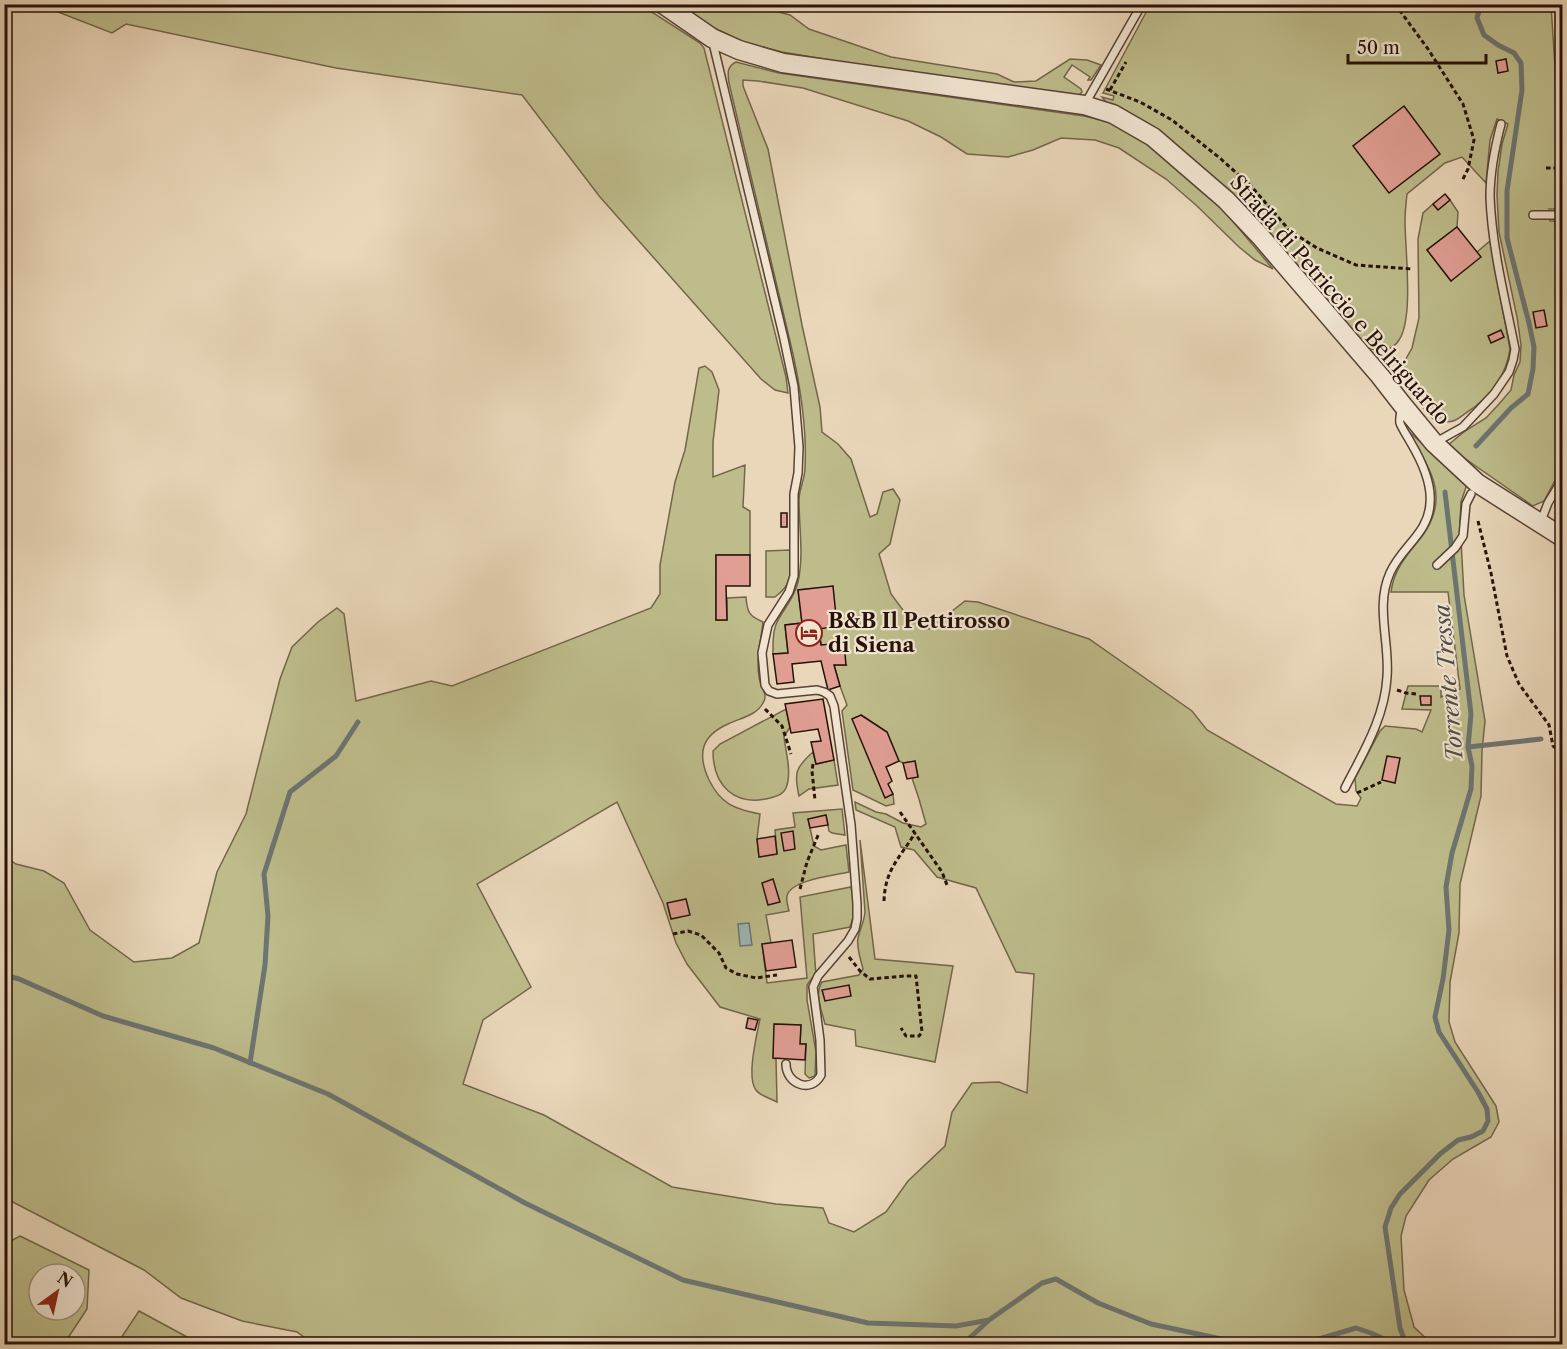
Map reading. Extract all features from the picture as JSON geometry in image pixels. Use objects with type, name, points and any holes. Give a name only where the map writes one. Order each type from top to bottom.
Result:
[{"type":"street","name":"Strada di Petriccio e Belriguardo","points":[[663,4],[712,38],[739,50],[783,63],[1084,105],[1113,114],[1153,137],[1226,200],[1260,236],[1434,443],[1477,483],[1563,537]]},
{"type":"lane","points":[[1084,105],[1143,4]]},
{"type":"lane","points":[[1560,4],[1563,142]]},
{"type":"lane","points":[[712,38],[784,339],[794,387],[799,447],[794,494],[794,576],[789,592],[768,625],[762,653],[765,685],[769,691],[777,694],[817,690],[830,696],[834,706],[851,825],[857,904],[855,930],[818,976],[813,987],[820,1040],[820,1079],[810,1085],[799,1085],[786,1072],[786,1064]]},
{"type":"lane","points":[[1434,443],[1463,427],[1502,384],[1513,360],[1515,349],[1494,240],[1490,196],[1495,146],[1501,124]]},
{"type":"lane","points":[[1533,215],[1563,215]]},
{"type":"lane","points":[[1345,788],[1374,730],[1383,704],[1387,653],[1383,600],[1390,573],[1416,538],[1429,515],[1431,501],[1429,486],[1420,459],[1400,422],[1401,404]]},
{"type":"lane","points":[[1540,523],[1548,503],[1563,480]]},
{"type":"lane","points":[[1437,565],[1455,548],[1463,536],[1466,504],[1471,494]]},
{"type":"path","points":[[63,4],[71,8]]},
{"type":"path","points":[[1395,4],[1428,49],[1463,104],[1474,140],[1468,169],[1462,181]]},
{"type":"path","points":[[1096,85],[1140,102],[1172,120],[1251,186],[1290,231],[1317,248],[1356,265],[1412,269]]},
{"type":"path","points":[[1546,168],[1563,168]]},
{"type":"path","points":[[1471,494],[1491,573],[1507,656],[1519,684],[1549,725],[1553,746],[1563,753]]},
{"type":"path","points":[[1386,687],[1416,694]]},
{"type":"path","points":[[765,709],[782,726],[791,754]]},
{"type":"path","points":[[813,764],[815,800]]},
{"type":"path","points":[[1345,788],[1354,794],[1381,782]]},
{"type":"path","points":[[900,812],[942,872],[947,885]]},
{"type":"path","points":[[800,890],[807,862],[819,833]]},
{"type":"path","points":[[884,901],[885,888],[893,865],[915,833]]},
{"type":"path","points":[[673,934],[688,931],[701,935],[719,953],[726,968],[737,974],[756,978],[777,975]]},
{"type":"path","points":[[842,948],[860,971],[870,979],[915,976],[922,1032],[919,1036],[906,1036],[901,1028]]},
{"type":"path","points":[[721,969],[726,968]]},
{"type":"shaded area","points":[[746,4],[790,15],[809,29],[891,57],[997,74],[1014,82],[1036,81],[1070,59],[1087,60],[1101,65],[1091,80],[1088,80],[1090,77],[1072,65],[1064,77],[1081,89],[1082,92],[1078,96],[1004,89],[782,52],[744,42],[708,25],[678,5]]},
{"type":"shaded area","points":[[40,5],[641,5],[700,43],[704,48],[786,377],[788,393],[775,390],[761,379],[600,197],[522,95],[336,68],[126,24],[112,33]]},
{"type":"shaded area","points":[[1150,5],[1551,5],[1559,206],[1557,209],[1549,209],[1550,221],[1555,221],[1562,303],[1562,467],[1544,501],[1533,506],[1447,446],[1486,418],[1499,404],[1511,390],[1520,362],[1521,345],[1499,232],[1497,195],[1502,144],[1508,124],[1497,119],[1490,140],[1486,183],[1462,157],[1445,163],[1407,194],[1405,221],[1408,283],[1404,330],[1392,347],[1384,350],[1370,349],[1268,233],[1102,97],[1113,100],[1114,96],[1103,93]]},
{"type":"shaded area","points":[[736,62],[779,73],[1084,116],[1110,122],[1150,144],[1220,206],[1273,269],[1255,260],[1239,247],[1166,179],[1119,148],[1095,140],[1061,138],[1033,150],[1008,157],[967,154],[941,137],[908,121],[803,88],[743,80],[743,86],[768,149],[820,407],[822,432],[838,444],[851,459],[870,517],[877,514],[883,492],[893,489],[900,500],[890,544],[879,554],[891,594],[911,621],[929,629],[965,601],[978,602],[1089,639],[1192,711],[1207,730],[1336,804],[1357,806],[1361,798],[1356,791],[1355,778],[1380,731],[1385,726],[1416,729],[1422,732],[1431,710],[1402,709],[1408,686],[1441,686],[1441,697],[1460,689],[1448,592],[1391,592],[1398,569],[1430,524],[1435,509],[1434,482],[1405,428],[1467,484],[1461,502],[1460,522],[1464,595],[1485,721],[1481,796],[1460,884],[1459,933],[1450,982],[1449,1022],[1455,1042],[1496,1106],[1499,1122],[1491,1137],[1453,1159],[1429,1180],[1406,1216],[1401,1236],[1404,1290],[1414,1327],[1432,1344],[313,1344],[297,1332],[242,1321],[181,1298],[144,1270],[5,1198],[4,856],[16,864],[44,871],[64,883],[90,930],[134,962],[172,958],[199,943],[217,872],[246,814],[280,679],[292,647],[318,622],[337,608],[344,614],[356,701],[431,681],[452,686],[651,608],[660,594],[660,565],[675,482],[685,450],[699,368],[705,366],[712,372],[719,390],[713,442],[713,477],[745,465],[743,507],[750,511],[750,555],[716,555],[716,620],[727,620],[727,598],[746,597],[750,613],[763,622],[758,670],[765,700],[756,711],[712,734],[704,747],[705,771],[718,795],[729,804],[760,814],[757,839],[759,857],[777,854],[775,830],[795,827],[793,813],[842,809],[845,835],[829,831],[826,816],[808,819],[814,846],[821,850],[846,845],[849,872],[805,882],[790,890],[787,896],[789,911],[766,915],[771,943],[762,944],[767,983],[807,978],[800,897],[851,887],[854,907],[850,927],[813,934],[816,976],[807,985],[807,1000],[816,1052],[815,1076],[809,1078],[805,1074],[806,1044],[800,1044],[801,1025],[775,1024],[773,1058],[776,1059],[777,1102],[756,1090],[753,1084],[752,1066],[760,1019],[720,1007],[687,964],[676,943],[663,903],[617,802],[477,884],[531,987],[483,1020],[463,1084],[544,1115],[672,1187],[776,1204],[823,1208],[829,1223],[854,1232],[886,1212],[908,1181],[945,1146],[952,1112],[972,1083],[999,1082],[1027,1093],[1034,974],[1016,972],[976,888],[937,877],[914,850],[901,847],[895,827],[856,810],[855,802],[903,823],[921,827],[926,824],[912,778],[918,777],[915,761],[903,763],[899,761],[887,732],[861,715],[853,719],[885,797],[893,794],[894,804],[886,806],[853,790],[842,711],[847,705],[834,665],[846,665],[821,645],[819,629],[833,587],[798,590],[802,623],[785,625],[788,653],[773,654],[775,626],[794,593],[800,572],[799,500],[805,472],[805,439],[801,396],[793,354],[729,83],[729,68]]},
{"type":"shaded area","points":[[1450,200],[1458,212],[1457,227],[1427,250],[1451,281],[1490,241],[1510,349],[1505,369],[1489,394],[1460,418],[1446,422],[1434,420],[1399,379],[1398,373],[1412,348],[1419,318],[1418,239],[1423,213],[1433,204],[1438,210]]},
{"type":"shaded area","points":[[790,550],[789,582],[775,597],[766,597],[766,551]]},
{"type":"shaded area","points":[[786,709],[790,727],[784,737],[789,769],[785,790],[777,796],[758,800],[746,799],[728,791],[717,774],[713,751],[720,744]]},
{"type":"shaded area","points":[[813,752],[816,764],[834,760],[838,785],[809,789],[799,796],[797,771]]},
{"type":"shaded area","points":[[860,840],[875,959],[953,966],[935,1062],[856,1046],[855,1030],[825,1024],[819,997],[822,982],[859,975],[863,969],[858,949],[859,934],[865,912]]},
{"type":"shaded area","points":[[20,1236],[73,1262],[27,1262],[27,1322],[78,1322],[64,1344],[5,1344],[5,1244]]},
{"type":"shaded area","points":[[87,1269],[89,1270],[87,1309]]},
{"type":"shaded area","points":[[139,1311],[200,1344],[117,1344]]},
{"type":"water","points":[[749,923],[752,945],[740,946],[738,924]]},
{"type":"building","points":[[1506,59],[1508,71],[1498,73],[1496,61]]},
{"type":"building","points":[[1404,106],[1440,154],[1389,193],[1353,146]]},
{"type":"building","points":[[1445,194],[1450,200],[1438,210],[1433,204]]},
{"type":"building","points":[[1457,227],[1481,257],[1451,281],[1427,250]]},
{"type":"building","points":[[1544,310],[1547,326],[1536,328],[1533,312]]},
{"type":"building","points":[[1501,330],[1504,337],[1491,343],[1488,336]]},
{"type":"building","points":[[781,513],[787,513],[787,527],[781,527]]},
{"type":"building","points":[[716,555],[750,555],[750,586],[726,586],[727,620],[716,620]]},
{"type":"building","points":[[833,586],[837,626],[819,629],[821,645],[844,643],[846,665],[834,665],[840,686],[828,690],[821,661],[792,664],[794,682],[777,684],[773,654],[788,653],[785,625],[802,623],[798,590]]},
{"type":"building","points":[[1420,696],[1431,696],[1431,705],[1421,705]]},
{"type":"building","points":[[823,699],[834,760],[816,764],[811,742],[821,741],[818,729],[791,733],[785,704]]},
{"type":"building","points":[[861,715],[887,732],[899,761],[886,767],[892,781],[888,784],[893,794],[885,798],[852,719]]},
{"type":"building","points":[[1387,756],[1400,758],[1395,783],[1382,780]]},
{"type":"building","points":[[915,761],[918,777],[907,779],[903,763]]},
{"type":"building","points":[[826,815],[828,825],[810,828],[808,819]]},
{"type":"building","points":[[793,831],[795,849],[784,851],[781,833]]},
{"type":"building","points":[[775,836],[777,854],[759,857],[757,839]]},
{"type":"building","points":[[773,879],[780,902],[768,905],[762,883]]},
{"type":"building","points":[[686,899],[690,915],[671,919],[667,903]]},
{"type":"building","points":[[792,940],[796,967],[766,971],[762,944]]},
{"type":"building","points":[[849,985],[851,996],[825,1001],[822,990]]},
{"type":"building","points":[[748,1018],[758,1020],[755,1030],[746,1028]]},
{"type":"building","points":[[774,1024],[801,1025],[800,1044],[806,1044],[805,1060],[773,1058]]},
{"type":"waterway","name":"Torrente Tressa","points":[[1476,446],[1511,408],[1528,394],[1534,347],[1507,238],[1507,191],[1522,90],[1521,63],[1514,53],[1484,35],[1477,18],[1481,4]]},
{"type":"waterway","name":"Torrente Tressa","points":[[1406,1344],[1400,1328],[1385,1227],[1391,1208],[1400,1194],[1440,1154],[1458,1140],[1483,1131],[1488,1121],[1487,1109],[1439,1032],[1435,1017],[1443,979],[1449,930],[1446,887],[1452,853],[1471,789],[1472,766],[1468,747],[1471,714],[1445,492]]},
{"type":"waterway","points":[[250,1063],[265,965],[268,916],[264,874],[290,792],[336,756],[358,722]]},
{"type":"waterway","points":[[1468,747],[1541,739]]},
{"type":"waterway","points":[[4,975],[19,979],[103,1016],[214,1048],[328,1094],[525,1203],[683,1280],[868,1323],[956,1326],[989,1320],[1042,1283],[1056,1279],[1098,1303],[1151,1324],[1240,1343],[1302,1344],[1356,1328],[1395,1344]]},
{"type":"waterway","points":[[963,1344],[988,1321]]},
{"type":"place","name":"B&B Il Pettirosso di Siena","points":[[809,633]]}]
